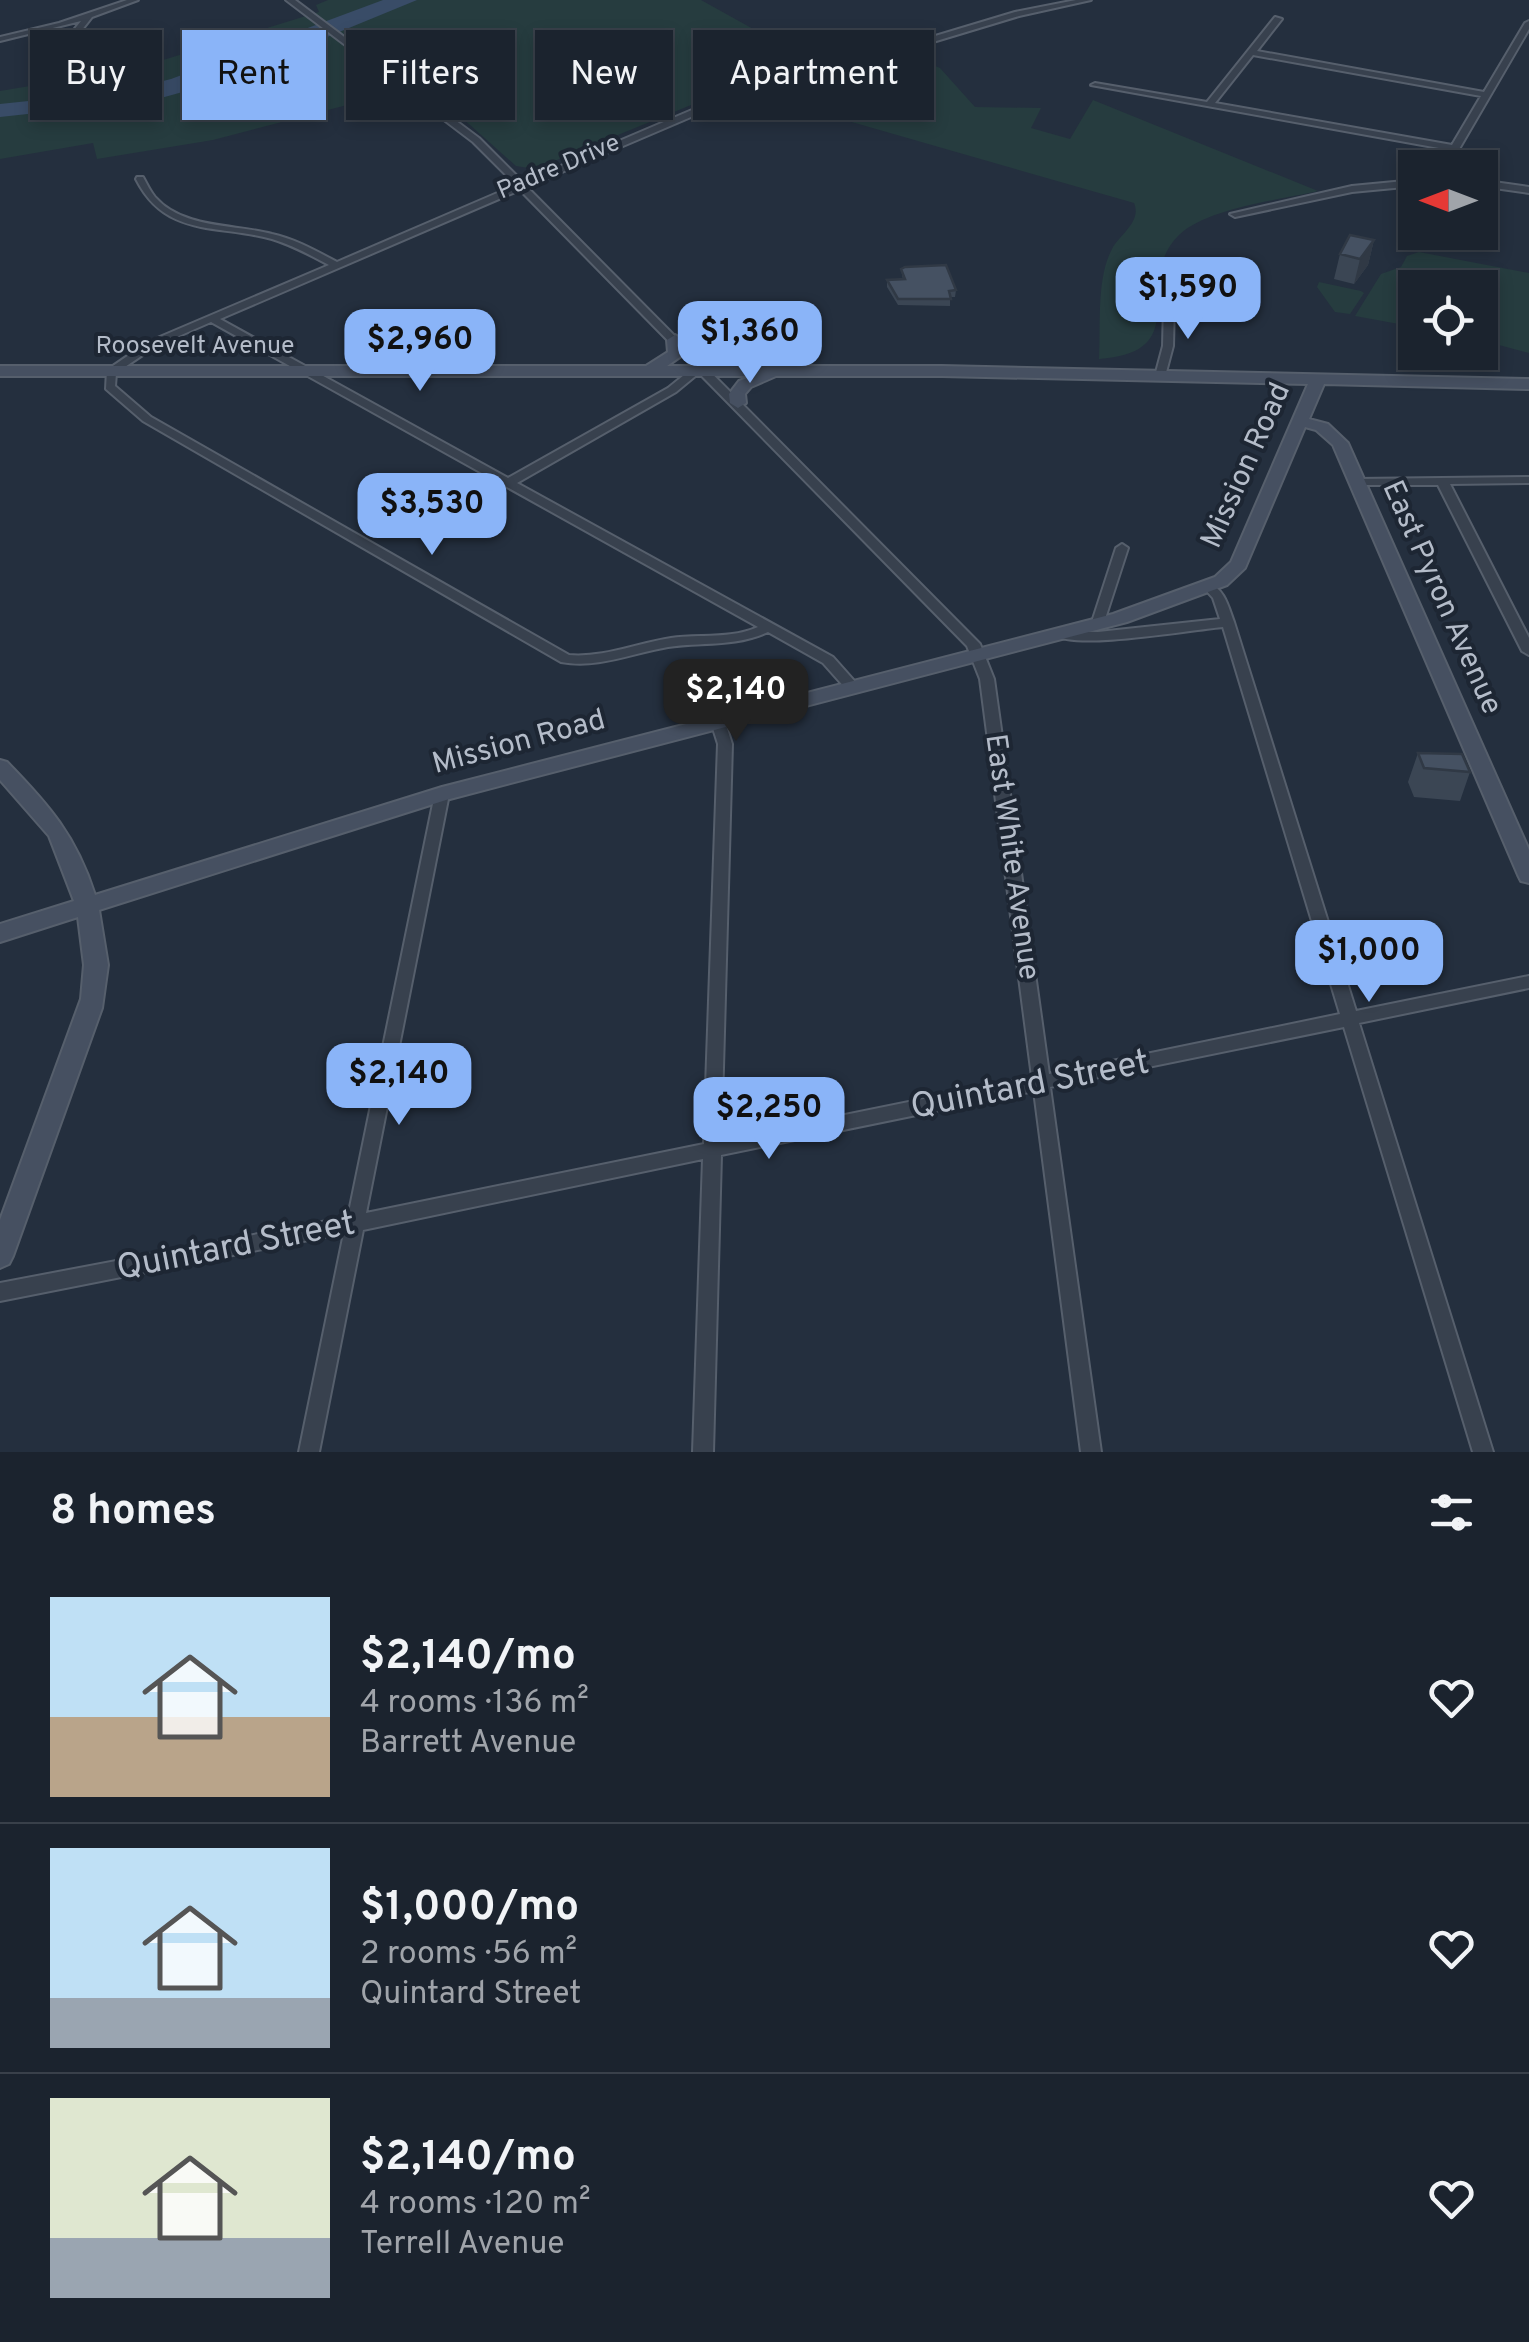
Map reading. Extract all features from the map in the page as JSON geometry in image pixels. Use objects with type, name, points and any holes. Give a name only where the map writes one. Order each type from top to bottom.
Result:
[{"type":"main road","points":[[650,370],[676,354],[675,340]]},
{"type":"main road","points":[[738,404],[737,394],[745,384],[784,370]]},
{"type":"main road","name":"Roosevelt Avenue","points":[[0,372],[784,370],[1529,384]]},
{"type":"main road","name":"Mission Road","points":[[0,933],[442,794],[1097,625],[1208,586],[1230,575],[1238,564],[1318,380]]},
{"type":"main road","name":"East Pyron Avenue","points":[[1300,421],[1333,434],[1529,875]]},
{"type":"main road","points":[[0,767],[56,831],[68,852],[97,962],[91,1005],[0,1256]]},
{"type":"street","points":[[100,13],[102,0]]},
{"type":"street","points":[[0,38],[88,17],[134,0]]},
{"type":"street","name":"East White Avenue","points":[[290,0],[464,130],[964,632],[979,655],[987,679],[1092,1452]]},
{"type":"street","name":"Padre Drive","points":[[110,372],[138,350],[702,108],[1018,14],[1087,0]]},
{"type":"street","points":[[78,30],[88,17]]},
{"type":"street","points":[[1209,105],[1278,18]]},
{"type":"street","points":[[1095,84],[1455,148],[1529,23]]},
{"type":"street","points":[[1250,52],[1487,95]]},
{"type":"street","points":[[140,179],[148,198],[176,217],[282,239],[336,265]]},
{"type":"street","points":[[1235,214],[1352,189],[1398,185]]},
{"type":"street","points":[[1498,186],[1529,190]]},
{"type":"street","points":[[1160,376],[1168,346],[1169,304]]},
{"type":"street","points":[[213,318],[828,660],[852,687]]},
{"type":"street","points":[[508,482],[701,370]]},
{"type":"street","points":[[110,372],[110,387],[147,419],[566,659],[601,659],[681,640],[742,638],[768,627]]},
{"type":"street","points":[[1357,482],[1529,480]]},
{"type":"street","points":[[1442,481],[1529,652]]},
{"type":"street","points":[[1097,625],[1122,548]]},
{"type":"street","points":[[1208,586],[1219,597],[1228,622],[1482,1452]]},
{"type":"street","name":"Mission Road","points":[[1060,635],[1098,636],[1228,622]]},
{"type":"street","points":[[703,1452],[725,744],[718,722]]},
{"type":"street","points":[[310,1452],[442,794]]},
{"type":"street","name":"Quintard Street","points":[[0,1292],[1042,1084],[1529,982]]},
{"type":"green space","points":[[328,0],[701,0],[755,30],[693,30],[693,104],[673,112],[673,30],[535,30],[535,120],[654,120],[535,169],[516,166],[464,120],[515,120],[515,30],[346,30],[346,105],[326,111],[326,30],[260,30],[319,12],[316,5]]},
{"type":"green space","points":[[182,54],[182,120],[290,120],[213,140],[97,159],[93,143],[0,159],[0,91],[30,86],[30,120],[162,120],[162,60]]},
{"type":"green space","points":[[934,65],[975,107],[1041,108],[1031,128],[1070,139],[1093,100],[1318,191],[1225,212],[1179,235],[1166,254],[1160,273],[1155,329],[1146,343],[1129,354],[1099,359],[1104,274],[1112,249],[1133,222],[1134,203],[845,120],[934,120]]},
{"type":"green space","points":[[1419,252],[1529,273],[1529,353],[1498,345],[1498,270],[1398,270],[1398,324],[1355,316],[1381,274],[1401,267],[1407,256]]},
{"type":"green space","points":[[1319,282],[1364,293],[1350,314],[1335,312],[1317,287]]},
{"type":"water","points":[[383,0],[417,0],[326,37],[326,30],[302,30]]},
{"type":"water","points":[[182,75],[182,92],[162,98],[162,81]]},
{"type":"water","points":[[30,101],[30,114],[0,117],[0,104]]},
{"type":"building","points":[[1350,235],[1374,240],[1360,259],[1340,254]]},
{"type":"building","points":[[946,265],[956,290],[949,291],[951,299],[898,299],[887,280],[905,279],[901,269],[905,267]]},
{"type":"building","points":[[1418,753],[1462,754],[1470,772],[1424,768]]}]
